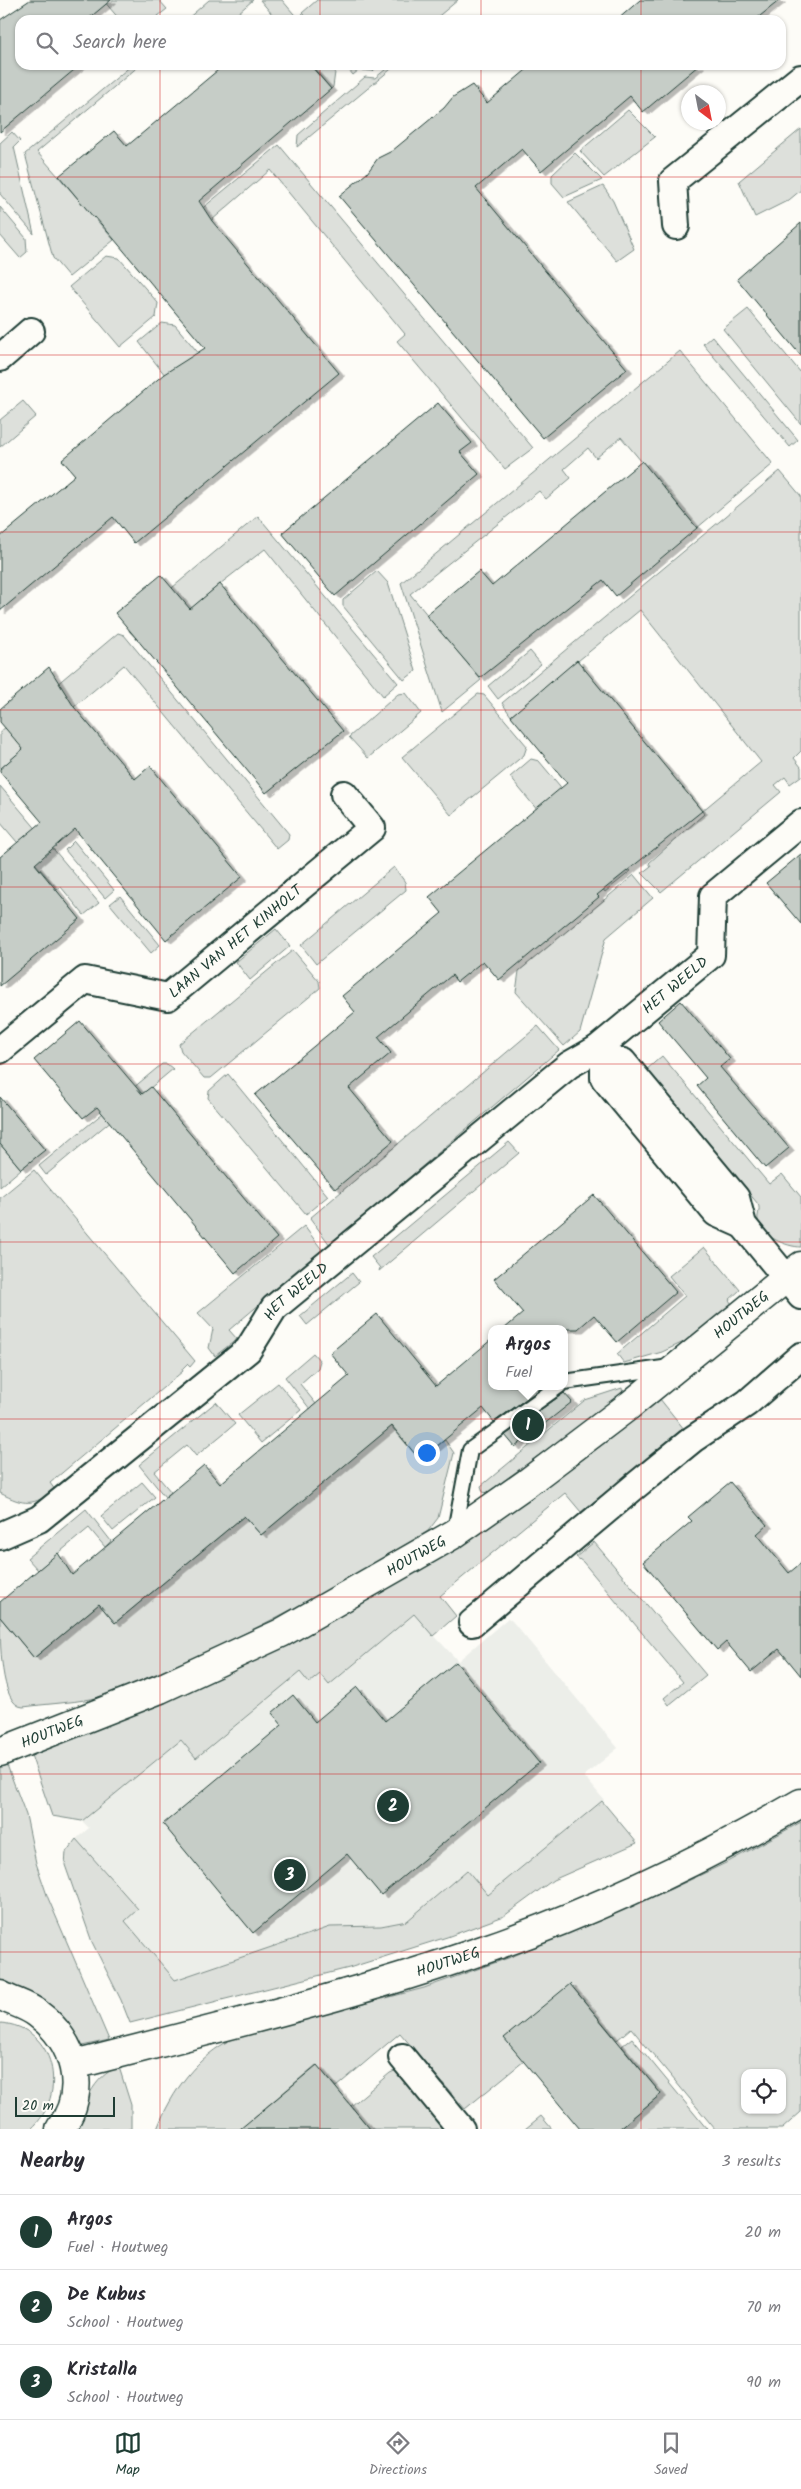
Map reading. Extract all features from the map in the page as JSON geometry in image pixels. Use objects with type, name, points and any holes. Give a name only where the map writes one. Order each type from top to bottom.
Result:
[{"type":"street","points":[[676,226],[672,181],[801,78]]},
{"type":"street","points":[[0,358],[31,331]]},
{"type":"street","name":"LAAN VAN HET KINHOLT","points":[[0,1050],[85,980],[168,997],[372,828],[344,794]]},
{"type":"street","name":"HET WEELD","points":[[0,1536],[39,1519],[248,1350],[274,1308],[569,1065],[601,1053],[711,955],[713,896],[801,822]]},
{"type":"street","points":[[601,1053],[623,1062],[736,1198],[742,1225],[796,1280]]},
{"type":"street","name":"HOUTWEG","points":[[0,1752],[160,1689],[281,1633],[454,1534],[527,1483],[630,1405],[676,1367],[796,1280]]},
{"type":"street","points":[[472,1623],[693,1439],[747,1403],[801,1356]]},
{"type":"street","name":"HOUTWEG","points":[[74,2065],[346,1992],[483,1950],[626,1893],[801,1803]]},
{"type":"street","points":[[0,1995],[36,2012],[53,2025],[63,2038],[74,2065],[77,2090],[74,2103],[60,2129]]},
{"type":"street","points":[[402,2057],[461,2129]]},
{"type":"lane","points":[[568,1381],[676,1367]]},
{"type":"lane","points":[[454,1534],[470,1450],[553,1390]]},
{"type":"shaded area","points":[[103,0],[159,0],[167,9],[159,15],[116,15]]},
{"type":"shaded area","points":[[209,0],[253,0],[236,15],[192,15]]},
{"type":"shaded area","points":[[260,0],[282,0],[295,15],[273,15]]},
{"type":"shaded area","points":[[317,0],[458,0],[440,15],[304,15],[302,13]]},
{"type":"shaded area","points":[[126,70],[134,70],[37,152],[114,240],[69,277],[53,258],[25,154]]},
{"type":"shaded area","points":[[315,70],[335,70],[333,87],[331,89]]},
{"type":"shaded area","points":[[349,70],[359,70],[353,75]]},
{"type":"shaded area","points":[[385,70],[390,70],[297,147],[298,135],[365,77],[375,78]]},
{"type":"shaded area","points":[[628,110],[655,137],[604,177],[580,151]]},
{"type":"shaded area","points":[[801,129],[801,190],[789,200],[755,217],[739,181]]},
{"type":"shaded area","points":[[12,132],[20,141],[14,147],[34,234],[0,194],[0,143]]},
{"type":"shaded area","points":[[279,145],[533,448],[505,469],[397,341],[405,334],[270,170],[146,277],[135,264]]},
{"type":"shaded area","points":[[575,153],[602,180],[564,197],[552,183],[552,175]]},
{"type":"shaded area","points":[[603,186],[613,201],[634,249],[617,261],[568,202]]},
{"type":"shaded area","points":[[0,207],[26,238],[27,252],[20,258],[0,235]]},
{"type":"shaded area","points":[[106,256],[119,258],[158,303],[156,317],[120,347],[69,287]]},
{"type":"shaded area","points":[[748,309],[801,373],[801,424],[723,329]]},
{"type":"shaded area","points":[[162,323],[175,325],[257,423],[165,375],[139,342]]},
{"type":"shaded area","points":[[712,336],[798,440],[790,447],[703,344]]},
{"type":"shaded area","points":[[680,351],[773,464],[697,528],[621,437],[596,458],[588,448],[564,469],[571,478],[546,499],[539,491],[410,594],[481,680],[442,712],[401,583]]},
{"type":"shaded area","points":[[23,401],[36,416],[0,447],[0,420]]},
{"type":"shaded area","points":[[780,471],[801,496],[801,751],[794,758],[801,767],[801,776],[790,784],[785,777],[775,785],[781,792],[661,892],[642,873],[651,866],[649,863],[704,814],[702,811],[761,762],[640,610],[511,716],[502,703]]},
{"type":"shaded area","points":[[258,516],[398,683],[383,696],[265,549],[220,584],[145,648],[129,631],[130,623]]},
{"type":"shaded area","points":[[377,571],[388,583],[416,671],[404,680],[343,606],[343,600]]},
{"type":"shaded area","points":[[118,633],[124,635],[289,834],[288,840],[277,849],[124,665],[0,769],[0,732]]},
{"type":"shaded area","points":[[530,651],[541,664],[498,699],[488,686]]},
{"type":"shaded area","points":[[406,693],[421,713],[368,758],[349,737],[398,694]]},
{"type":"shaded area","points":[[478,694],[484,695],[527,746],[524,755],[451,815],[402,757]]},
{"type":"shaded area","points":[[531,759],[539,761],[631,871],[605,892],[510,777]]},
{"type":"shaded area","points":[[0,786],[99,903],[84,915],[61,887],[57,889],[0,822]]},
{"type":"shaded area","points":[[74,841],[114,890],[105,898],[65,850]]},
{"type":"shaded area","points":[[394,867],[405,882],[406,890],[316,964],[301,945]]},
{"type":"shaded area","points":[[634,875],[653,898],[606,938],[580,1032],[564,1046],[516,992],[519,971]]},
{"type":"shaded area","points":[[120,896],[160,945],[151,953],[110,904]]},
{"type":"shaded area","points":[[276,929],[290,946],[250,980],[236,962]]},
{"type":"shaded area","points":[[293,950],[319,981],[320,988],[211,1078],[204,1078],[181,1051],[179,1044]]},
{"type":"shaded area","points":[[538,1026],[559,1050],[330,1245],[310,1218]]},
{"type":"shaded area","points":[[662,1056],[769,1184],[782,1174],[801,1197],[801,1247],[775,1240],[764,1231],[758,1220],[758,1204],[646,1070]]},
{"type":"shaded area","points":[[162,1064],[167,1064],[173,1069],[46,1175],[39,1166]]},
{"type":"shaded area","points":[[228,1074],[328,1196],[306,1214],[208,1098],[209,1091]]},
{"type":"shaded area","points":[[509,1142],[519,1153],[379,1271],[380,1268],[371,1257]]},
{"type":"shaded area","points":[[0,1144],[21,1169],[0,1187]]},
{"type":"shaded area","points":[[34,1170],[195,1361],[190,1367],[187,1364],[182,1369],[183,1371],[50,1483],[55,1490],[41,1499],[23,1502],[0,1493],[0,1198]]},
{"type":"shaded area","points":[[304,1226],[323,1251],[229,1330],[237,1339],[215,1356],[209,1348],[213,1329],[198,1313]]},
{"type":"shaded area","points":[[704,1247],[740,1290],[729,1300],[734,1307],[701,1334],[662,1352],[624,1363],[617,1354],[685,1296],[669,1276]]},
{"type":"shaded area","points":[[352,1273],[359,1282],[307,1325],[300,1316]]},
{"type":"shaded area","points":[[313,1353],[320,1361],[318,1368],[300,1384],[316,1404],[310,1409],[285,1377]]},
{"type":"shaded area","points":[[278,1383],[301,1410],[261,1443],[238,1415]]},
{"type":"shaded area","points":[[622,1388],[623,1394],[487,1493],[483,1492],[481,1486],[585,1400]]},
{"type":"shaded area","points":[[660,1399],[684,1429],[581,1512],[565,1493],[440,1596],[456,1616],[433,1636],[414,1614],[329,1685],[320,1674],[309,1683],[300,1672],[196,1758],[181,1740],[82,1821],[52,1816],[31,1755],[195,1687],[318,1626],[378,1593],[437,1558],[551,1483]]},
{"type":"shaded area","points":[[216,1402],[235,1424],[196,1456],[187,1445],[154,1472],[171,1492],[165,1497],[139,1465]]},
{"type":"shaded area","points":[[391,1426],[420,1460],[445,1440],[454,1453],[438,1518],[428,1531],[329,1589],[262,1625],[117,1691],[100,1697],[74,1702],[23,1707],[15,1704],[6,1684],[3,1670],[0,1617],[34,1658],[99,1604],[115,1623],[244,1516],[261,1535]]},
{"type":"shaded area","points":[[142,1482],[155,1497],[113,1531],[101,1516]]},
{"type":"shaded area","points":[[86,1509],[111,1541],[105,1547],[89,1528],[38,1570],[27,1558]]},
{"type":"shaded area","points":[[594,1542],[706,1675],[669,1705],[664,1698],[683,1682],[583,1562],[576,1557]]},
{"type":"shaded area","points":[[414,1614],[458,1661],[508,1618],[512,1621],[618,1748],[584,1776],[604,1800],[488,1895],[467,1870],[407,1921],[381,1926],[330,1927],[175,1980],[124,1920],[138,1909],[76,1839],[89,1828],[82,1821],[181,1740],[196,1758],[300,1672],[320,1674],[329,1685]]},
{"type":"shaded area","points":[[7,1765],[26,1815],[36,1863],[48,1898],[109,2040],[82,2046],[67,2023],[53,2008],[0,1980],[0,1767]]},
{"type":"shaded area","points":[[602,1801],[637,1843],[553,1880],[504,1916],[447,1937],[349,1968],[130,2023],[121,2000],[92,1942],[65,1865],[66,1852],[76,1839],[138,1909],[125,1921],[175,1980],[330,1927],[381,1926],[407,1921],[467,1870],[488,1895]]},
{"type":"shaded area","points":[[801,1822],[801,2112],[782,2129],[715,2129],[631,2028],[617,2040],[570,1984],[524,2061],[465,2109],[400,2033],[336,2087],[316,2065],[252,2119],[260,2129],[157,2129],[170,2101],[187,2076],[208,2054],[234,2038],[424,1988],[511,1957],[671,1889],[730,1861]]},
{"type":"shaded area","points":[[0,2023],[19,2027],[34,2036],[44,2049],[51,2064],[53,2081],[50,2099],[43,2115],[31,2129],[0,2129]]},
{"type":"shaded area","points":[[632,2038],[707,2129],[619,2129],[661,2094],[622,2046]]},
{"type":"shaded area","points":[[119,2067],[131,2105],[131,2129],[74,2129],[85,2102],[96,2084],[110,2071]]},
{"type":"shaded area","points":[[397,2070],[447,2129],[370,2129],[351,2106],[390,2073]]},
{"type":"shaded area","points":[[541,2116],[552,2129],[525,2129]]},
{"type":"building","points":[[30,0],[111,0],[93,15],[15,15],[15,70],[74,70],[0,132],[0,20]]},
{"type":"building","points":[[640,0],[780,0],[761,15],[623,15]]},
{"type":"building","points":[[218,70],[314,70],[331,89],[199,201],[212,221],[339,373],[134,543],[113,517],[0,611],[0,537],[75,475],[62,460],[164,374],[205,348],[59,176],[114,131],[127,146]]},
{"type":"building","points":[[526,70],[693,70],[643,112],[630,96],[541,171],[522,149],[476,188],[627,369],[543,438],[339,196],[367,173],[378,158],[392,151],[444,108],[453,97],[472,85],[487,103]]},
{"type":"building","points":[[801,223],[801,356],[737,279]]},
{"type":"building","points":[[438,403],[472,443],[460,452],[479,474],[335,596],[282,533]]},
{"type":"building","points":[[642,461],[697,528],[616,596],[603,580],[480,678],[426,615],[479,571],[492,586]]},
{"type":"building","points":[[161,575],[190,609],[220,584],[343,731],[266,793],[115,613]]},
{"type":"building","points":[[577,660],[702,811],[597,895],[599,897],[499,980],[483,961],[457,982],[452,975],[378,1037],[391,1053],[349,1088],[393,1141],[335,1189],[255,1095],[355,1012],[342,996],[442,913],[429,897],[567,783],[511,716]]},
{"type":"building","points":[[49,667],[74,707],[135,779],[150,766],[242,877],[166,940],[75,829],[35,864],[80,919],[0,986],[0,857],[42,822],[0,772],[0,769],[23,749],[0,722],[0,709]]},
{"type":"building","points":[[801,854],[801,924],[766,883]]},
{"type":"building","points":[[681,1001],[730,1059],[720,1067],[789,1148],[765,1168],[697,1086],[706,1078],[658,1021]]},
{"type":"building","points":[[80,1021],[142,1094],[151,1087],[277,1238],[235,1273],[97,1107],[83,1118],[34,1060]]},
{"type":"building","points":[[0,1097],[45,1150],[21,1169],[0,1144]]},
{"type":"building","points":[[594,1195],[676,1292],[617,1342],[594,1315],[578,1329],[568,1329],[568,1325],[509,1325],[523,1313],[494,1279]]},
{"type":"building","points":[[377,1314],[436,1386],[488,1342],[488,1390],[538,1390],[494,1422],[483,1408],[420,1460],[392,1426],[261,1535],[244,1516],[115,1623],[99,1604],[34,1658],[0,1617],[0,1602],[58,1553],[72,1575],[204,1465],[220,1484],[349,1376],[330,1353]]},
{"type":"building","points":[[564,1393],[572,1402],[515,1447],[505,1435]]},
{"type":"building","points":[[730,1482],[767,1525],[757,1534],[789,1573],[801,1563],[801,1676],[779,1649],[751,1672],[726,1642],[717,1650],[643,1562],[692,1521],[688,1517]]},
{"type":"building","points":[[456,1662],[539,1763],[381,1895],[347,1854],[253,1933],[163,1824],[282,1725],[272,1713],[293,1695],[315,1722],[357,1687],[385,1721]]},
{"type":"building","points":[[570,1984],[661,2094],[619,2129],[580,2129],[504,2038]]},
{"type":"building","points":[[317,2065],[370,2129],[240,2129]]},
{"type":"place","name":"Argos","points":[[528,1425]]},
{"type":"place","name":"De Kubus","points":[[393,1806]]},
{"type":"place","name":"Kristalla","points":[[290,1875]]}]
